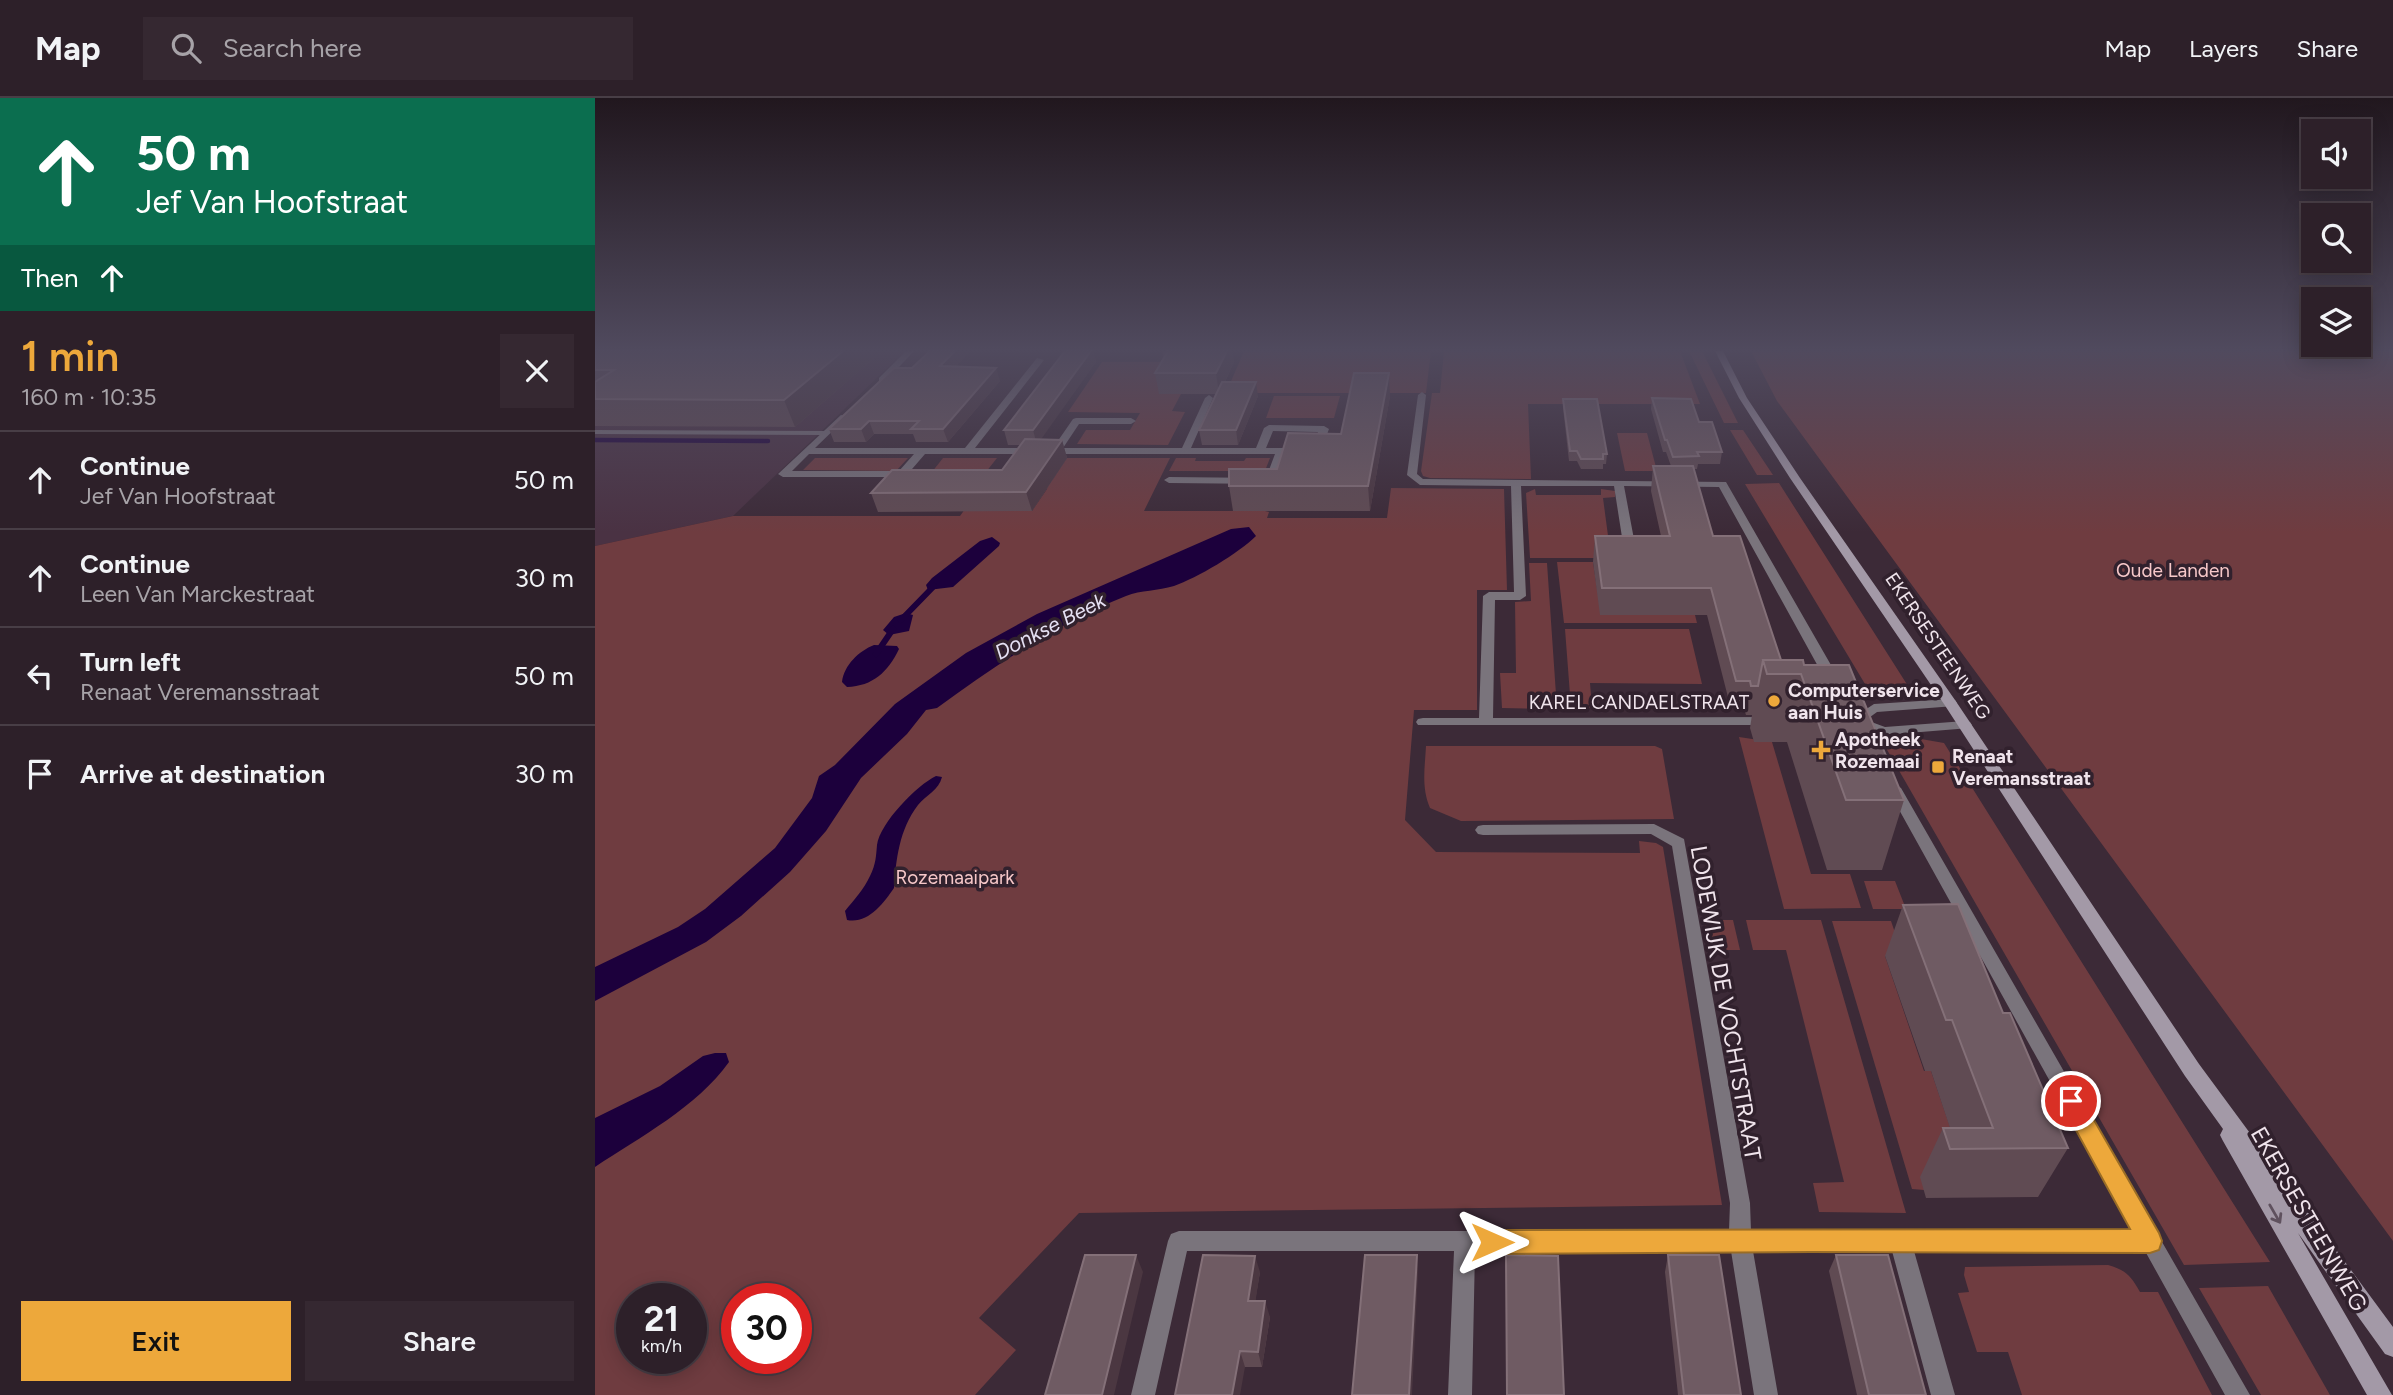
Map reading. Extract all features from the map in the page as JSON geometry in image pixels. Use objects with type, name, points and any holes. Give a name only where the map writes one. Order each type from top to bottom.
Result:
[{"type":"main road","name":"EKERSESTEENWEG","points":[[1751,412],[1965,725],[2192,1070],[2393,1346]]},
{"type":"main road","name":"EKERSESTEENWEG","points":[[2192,1070],[2379,1395]]},
{"type":"street","points":[[968,451],[999,412]]},
{"type":"street","points":[[1185,451],[1203,412]]},
{"type":"street","points":[[1420,412],[1412,475],[1415,479],[1428,483],[1722,484],[1835,685]]},
{"type":"street","points":[[845,414],[783,474],[902,474],[922,451]]},
{"type":"street","points":[[1056,451],[1076,421],[1131,421]]},
{"type":"street","points":[[808,451],[968,451],[1018,455],[1056,451],[1260,451],[1281,451],[1317,451],[1324,429],[1269,428],[1260,451]]},
{"type":"street","points":[[1169,480],[1271,481],[1281,451]]},
{"type":"street","points":[[1486,722],[1489,596],[1520,596],[1516,483]]},
{"type":"street","points":[[1619,484],[1630,550]]},
{"type":"street","points":[[1848,717],[1874,708],[1950,703]]},
{"type":"street","points":[[1848,717],[1884,731],[1965,725]]},
{"type":"street","points":[[1848,717],[1869,745]]},
{"type":"street","name":"KAREL CANDAELSTRAAT","points":[[1423,722],[1785,721]]},
{"type":"street","points":[[1883,769],[2238,1395]]},
{"type":"street","name":"LODEWIJK DE VOCHTSTRAAT","points":[[1483,830],[1654,829],[1679,843],[1740,1203],[1740,1240]]},
{"type":"street","points":[[1740,1240],[1766,1395]]},
{"type":"street","points":[[1900,1240],[1943,1395]]},
{"type":"street","points":[[1143,1395],[1179,1241],[2150,1241]]},
{"type":"street","points":[[1460,1395],[1465,1242]]},
{"type":"lane","points":[[595,432],[826,433]]},
{"type":"shaded area","points":[[595,412],[842,412],[733,516],[595,546]]},
{"type":"green space","points":[[1068,412],[1185,412],[1168,445],[1077,444],[1086,430],[1130,430],[1140,413]]},
{"type":"green space","points":[[1268,412],[1336,412],[1334,418],[1266,418]]},
{"type":"green space","points":[[1429,412],[1528,412],[1531,479],[1430,478],[1423,476],[1421,471]]},
{"type":"green space","points":[[1718,412],[1732,412],[1738,423],[1724,423]]},
{"type":"green space","name":"Oude Landen","points":[[1785,412],[2393,412],[2393,1241]]},
{"type":"green space","points":[[1730,430],[1743,430],[1773,475],[1757,475]]},
{"type":"green space","points":[[1617,433],[1647,433],[1657,471],[1625,471]]},
{"type":"green space","points":[[815,458],[908,458],[896,471],[803,470]]},
{"type":"green space","points":[[943,458],[997,458],[982,477],[928,477]]},
{"type":"green space","name":"Rozemaaipark","points":[[1067,458],[1170,458],[1144,511],[1265,511],[1269,512],[1267,518],[1387,518],[1391,488],[1504,489],[1507,590],[1477,590],[1477,710],[1414,710],[1405,820],[1436,852],[1640,853],[1639,841],[1656,843],[1663,847],[1722,1205],[1079,1213],[979,1318],[1016,1350],[975,1395],[595,1395],[595,546],[733,516],[960,516],[981,487],[1032,511],[1047,489],[1049,479],[1053,479]]},
{"type":"green space","points":[[1176,458],[1196,458],[1195,461],[1244,461],[1246,458],[1270,458],[1263,476],[1258,471],[1169,471]]},
{"type":"green space","points":[[1779,483],[1908,686],[1868,689],[1745,484]]},
{"type":"green space","points":[[1535,489],[1536,495],[1601,495],[1601,489],[1615,491],[1615,497],[1603,498],[1611,558],[1530,558],[1526,493]]},
{"type":"green space","points":[[1557,562],[1593,562],[1601,615],[1695,615],[1697,623],[1564,623]]},
{"type":"green space","points":[[1529,563],[1547,563],[1557,709],[1502,708],[1500,673],[1516,673],[1515,602],[1531,601]]},
{"type":"green space","points":[[1565,629],[1689,629],[1702,684],[1590,683],[1592,708],[1571,708]]},
{"type":"green space","points":[[1739,737],[1772,742],[1811,874],[1850,874],[1861,908],[1784,909]]},
{"type":"green space","points":[[1921,739],[1944,743],[2270,1262],[2184,1265],[1886,748],[1900,740]]},
{"type":"green space","points":[[1426,746],[1655,746],[1662,749],[1674,819],[1461,821],[1430,808],[1425,785]]},
{"type":"green space","points":[[1864,881],[1895,881],[1906,909],[1873,909]]},
{"type":"green space","points":[[1704,920],[1733,920],[1740,950],[1710,950]]},
{"type":"green space","points":[[1746,920],[1821,920],[1906,1213],[1819,1212],[1813,1183],[1844,1182],[1786,950],[1753,950]]},
{"type":"green space","points":[[1832,921],[1891,921],[1903,956],[1885,956],[1924,1071],[1931,1071],[1967,1177],[1924,1190],[1912,1189]]},
{"type":"green space","points":[[2108,1265],[2127,1274],[2140,1292],[2158,1292],[2212,1395],[2022,1395],[2008,1352],[1977,1352],[1958,1293],[1969,1292],[1964,1275],[1965,1267]]},
{"type":"green space","points":[[2268,1286],[2330,1395],[2261,1395],[2199,1288]]},
{"type":"water","name":"Donkse Beek","points":[[1249,527],[1256,536],[1206,571],[1174,586],[1126,596],[1076,619],[1005,661],[937,708],[926,710],[907,734],[861,778],[826,831],[790,872],[741,916],[706,942],[595,1001],[595,967],[678,927],[705,909],[775,848],[812,798],[819,776],[835,765],[895,704],[966,653],[1037,614],[1231,529]]},
{"type":"water","points":[[992,537],[1000,543],[999,546],[953,587],[928,590],[926,585],[932,578],[980,541]]},
{"type":"water","points":[[906,613],[913,615],[909,631],[889,635],[883,630],[894,617]]},
{"type":"water","points":[[874,645],[897,646],[899,649],[879,676],[865,684],[847,687],[842,682],[849,664]]},
{"type":"water","points":[[936,776],[942,777],[940,782],[918,805],[903,835],[897,856],[894,888],[868,916],[847,920],[845,911],[870,876],[875,864],[877,845],[885,826],[910,796]]},
{"type":"water","points":[[726,1053],[729,1062],[701,1093],[667,1120],[595,1167],[595,1118],[660,1086],[703,1056]]},
{"type":"building","points":[[848,412],[958,412],[943,429],[911,429],[919,421],[869,421],[861,429],[829,429]]},
{"type":"building","points":[[1018,412],[1047,412],[1033,430],[1004,430]]},
{"type":"building","points":[[1208,412],[1244,412],[1236,430],[1199,430]]},
{"type":"building","points":[[1346,412],[1382,412],[1368,486],[1229,486],[1229,469],[1277,469],[1288,433],[1341,434]]},
{"type":"building","points":[[1565,412],[1599,412],[1607,454],[1603,454],[1603,459],[1581,459],[1577,451],[1570,451]]},
{"type":"building","points":[[1656,412],[1695,412],[1699,422],[1712,422],[1722,452],[1697,452],[1699,456],[1673,457]]},
{"type":"building","points":[[1025,439],[1062,440],[1026,492],[871,493],[892,470],[1002,470]]},
{"type":"building","points":[[1653,466],[1693,466],[1713,536],[1740,536],[1781,660],[1763,660],[1758,686],[1751,686],[1750,681],[1736,681],[1711,588],[1602,588],[1595,536],[1670,536]]},
{"type":"building","points":[[1763,660],[1803,660],[1804,665],[1849,665],[1904,800],[1846,800],[1801,674],[1767,674]]},
{"type":"building","points":[[1958,904],[2003,1013],[2010,1013],[2068,1148],[1950,1149],[1943,1128],[1993,1128],[1952,1020],[1946,1020],[1903,905]]},
{"type":"building","points":[[1085,1255],[1136,1255],[1102,1395],[1045,1395]]},
{"type":"building","points":[[1203,1255],[1255,1256],[1248,1301],[1265,1301],[1258,1352],[1240,1351],[1232,1395],[1175,1395]]},
{"type":"building","points":[[1365,1255],[1417,1255],[1409,1395],[1352,1395]]},
{"type":"building","points":[[1506,1255],[1558,1256],[1564,1395],[1507,1395]]},
{"type":"building","points":[[1668,1255],[1719,1255],[1741,1395],[1684,1395]]},
{"type":"building","points":[[1836,1255],[1888,1255],[1926,1395],[1869,1395]]},
{"type":"waterway","points":[[595,440],[768,441]]},
{"type":"waterway","name":"Donkse Beek","points":[[901,620],[934,586]]},
{"type":"waterway","name":"Donkse Beek","points":[[876,654],[893,629]]},
{"type":"place","name":"Computerservice aan Huis","points":[[1774,701]]},
{"type":"place","name":"Apotheek Rozemaai","points":[[1821,750]]},
{"type":"place","name":"Renaat Veremansstraat","points":[[1938,767]]},
{"type":"route","points":[[1492,1242],[2150,1241],[2071,1101]]}]
